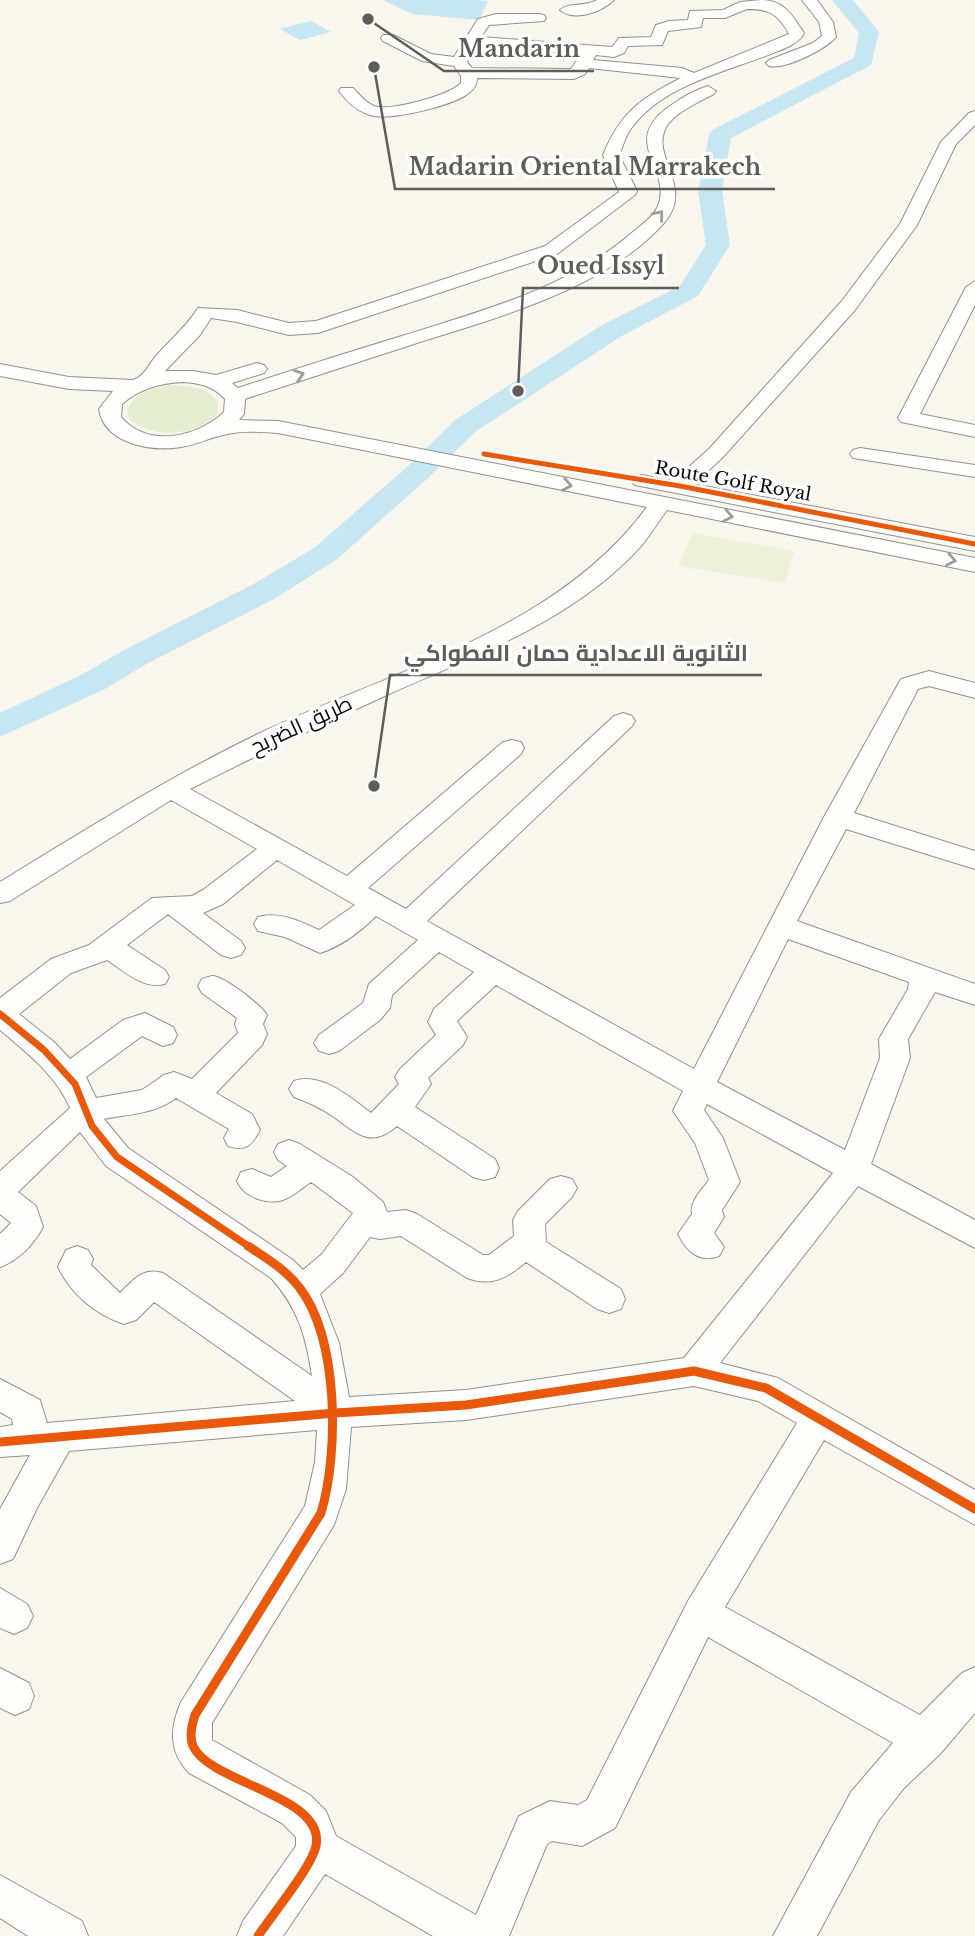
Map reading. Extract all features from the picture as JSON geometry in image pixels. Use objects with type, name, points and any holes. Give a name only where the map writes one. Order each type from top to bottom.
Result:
[{"type":"street","points":[[496,18],[508,0]]},
{"type":"street","points":[[567,10],[592,9],[607,0]]},
{"type":"street","points":[[534,299],[513,286],[547,274],[581,257],[641,214],[652,194],[638,141],[645,126],[661,111],[713,81],[798,48],[814,39],[816,31],[793,0]]},
{"type":"street","points":[[219,429],[234,414],[234,397],[534,299],[594,266],[660,216],[666,207],[669,190],[657,157],[654,137],[662,122],[673,112],[708,91],[809,50],[829,37],[830,30],[826,21],[809,0]]},
{"type":"street","points":[[110,411],[113,402],[141,383],[189,336],[205,312],[237,316],[289,329],[318,327],[551,250],[626,195],[628,191],[611,155],[620,127],[648,102],[691,72],[796,36],[797,33],[783,12],[769,3],[745,5],[725,15],[695,14],[696,24],[661,28],[657,42],[624,41],[619,50],[587,57]]},
{"type":"street","points":[[347,91],[361,105],[380,113],[410,106],[429,106],[460,97],[469,84],[463,68],[466,47],[473,41],[483,22],[496,18],[539,18]]},
{"type":"street","points":[[388,38],[427,58],[463,68],[564,75],[580,71],[587,57]]},
{"type":"street","points":[[473,41],[691,72]]},
{"type":"street","points":[[680,486],[694,476],[848,306],[908,225],[949,142],[975,116]]},
{"type":"street","points":[[973,295],[908,418],[975,431]]},
{"type":"street","points":[[479,297],[499,311]]},
{"type":"street","points":[[189,336],[210,381]]},
{"type":"street","points":[[340,342],[358,356]]},
{"type":"street","points":[[0,370],[69,383],[141,383],[178,376],[210,381],[274,363]]},
{"type":"street","points":[[0,388],[27,375]]},
{"type":"street","name":"Route Golf Royal","points":[[210,381],[234,397],[384,442]]},
{"type":"street","name":"Route Golf Royal","points":[[69,383],[95,398],[110,411],[112,421],[120,429],[148,440],[186,440],[219,429],[265,425],[384,442],[661,503],[975,565]]},
{"type":"street","points":[[860,454],[975,471]]},
{"type":"street","name":"Route Golf Royal","points":[[480,461],[680,486],[975,544]]},
{"type":"street","name":"طريق الضريح","points":[[0,894],[171,789],[282,734],[489,641],[554,607],[597,575],[634,540],[661,503]]},
{"type":"street","points":[[708,1247],[694,1234],[708,1217],[706,1208],[725,1182],[708,1138],[688,1111],[780,926],[909,684],[929,677],[975,691]]},
{"type":"street","points":[[410,922],[623,721]]},
{"type":"street","points":[[268,924],[291,928],[320,943],[357,919],[362,895],[512,748]]},
{"type":"street","points":[[171,789],[701,1087],[975,1235]]},
{"type":"street","points":[[837,817],[975,860]]},
{"type":"street","points":[[258,1936],[317,1847],[316,1829],[310,1819],[296,1808],[203,1759],[192,1748],[190,1731],[195,1715],[321,1513],[329,1492],[335,1413],[317,1320],[302,1290],[271,1261],[117,1157],[92,1126],[75,1084],[23,1031],[0,1014],[61,966],[83,960],[107,946],[152,911],[162,905],[204,902],[277,847]]},
{"type":"street","points":[[174,905],[231,948]]},
{"type":"street","points":[[780,926],[975,995]]},
{"type":"street","points":[[330,1043],[376,1008],[379,991],[438,938]]},
{"type":"street","points":[[107,946],[155,977]]},
{"type":"street","points":[[304,1089],[310,1089],[343,1108],[365,1125],[377,1126],[397,1108],[415,1084],[410,1077],[453,1037],[442,1022],[444,1016],[494,970]]},
{"type":"street","points":[[694,1371],[853,1170],[895,1058],[893,1039],[922,990],[925,976]]},
{"type":"street","points":[[192,1093],[201,1089],[253,1034],[249,1024],[253,1015],[212,986]]},
{"type":"street","points":[[67,1076],[134,1028],[145,1024],[163,1035]]},
{"type":"street","points":[[0,1254],[27,1227],[25,1215],[1,1199],[4,1187],[33,1161],[49,1142],[87,1112],[116,1105],[148,1102],[163,1094],[174,1083],[241,1122],[245,1129],[239,1138]]},
{"type":"street","points":[[397,1108],[412,1122],[484,1168]]},
{"type":"street","points":[[252,1181],[274,1191],[299,1159],[372,1211],[332,1264],[302,1290]]},
{"type":"street","points":[[530,1248],[529,1220],[561,1188]]},
{"type":"street","points":[[365,1223],[380,1226],[406,1223],[478,1269],[496,1268],[523,1246],[530,1248],[610,1299]]},
{"type":"street","points":[[78,1259],[74,1267],[86,1283],[113,1306],[124,1310],[152,1283],[286,1375],[335,1413]]},
{"type":"street","points":[[30,1440],[335,1413],[467,1405],[694,1371],[766,1388],[975,1509]]},
{"type":"street","points":[[0,1394],[29,1411],[30,1440],[24,1497],[0,1547]]},
{"type":"street","points":[[488,1936],[533,1830],[550,1821],[582,1826],[601,1814],[701,1613],[818,1419]]},
{"type":"street","points":[[701,1613],[926,1740]]},
{"type":"street","points":[[794,1936],[865,1806],[890,1774],[926,1740],[975,1686]]},
{"type":"street","points":[[317,1847],[473,1936]]},
{"type":"street","points":[[0,1895],[67,1936]]},
{"type":"green space","points":[[169,385],[196,388],[208,393],[218,402],[217,414],[198,427],[174,433],[150,430],[129,419],[127,411],[134,399],[150,390]]},
{"type":"green space","points":[[692,533],[794,551],[785,583],[679,566]]},
{"type":"water","points":[[383,0],[488,1],[479,20],[412,14]]},
{"type":"water","points":[[311,21],[331,32],[300,40],[280,29]]},
{"type":"waterway","points":[[0,726],[93,682],[137,656],[263,592],[325,554],[417,473],[465,426],[611,331],[689,291],[718,245],[710,191],[720,135],[764,110],[864,61],[869,32],[842,0]]},
{"type":"cycle path","points":[[484,454],[680,486],[975,544]]},
{"type":"cycle path","points":[[0,1014],[44,1050],[75,1084],[92,1126],[117,1157],[282,1269],[303,1293],[314,1316],[322,1343],[329,1372],[334,1432],[333,1462],[321,1513],[195,1715],[191,1734],[192,1744],[203,1759],[296,1809],[308,1819],[317,1837],[311,1859],[258,1936]]},
{"type":"cycle path","points":[[0,1442],[335,1413],[466,1405],[694,1371],[766,1388],[975,1509]]},
{"type":"place","name":"Mandarin","points":[[368,19]]},
{"type":"place","name":"Madarin Oriental Marrakech","points":[[374,67]]},
{"type":"place","name":"Oued Issyl","points":[[518,391]]},
{"type":"place","name":"الثانوية الاعدادية حمان الفطواكي","points":[[374,786]]}]
